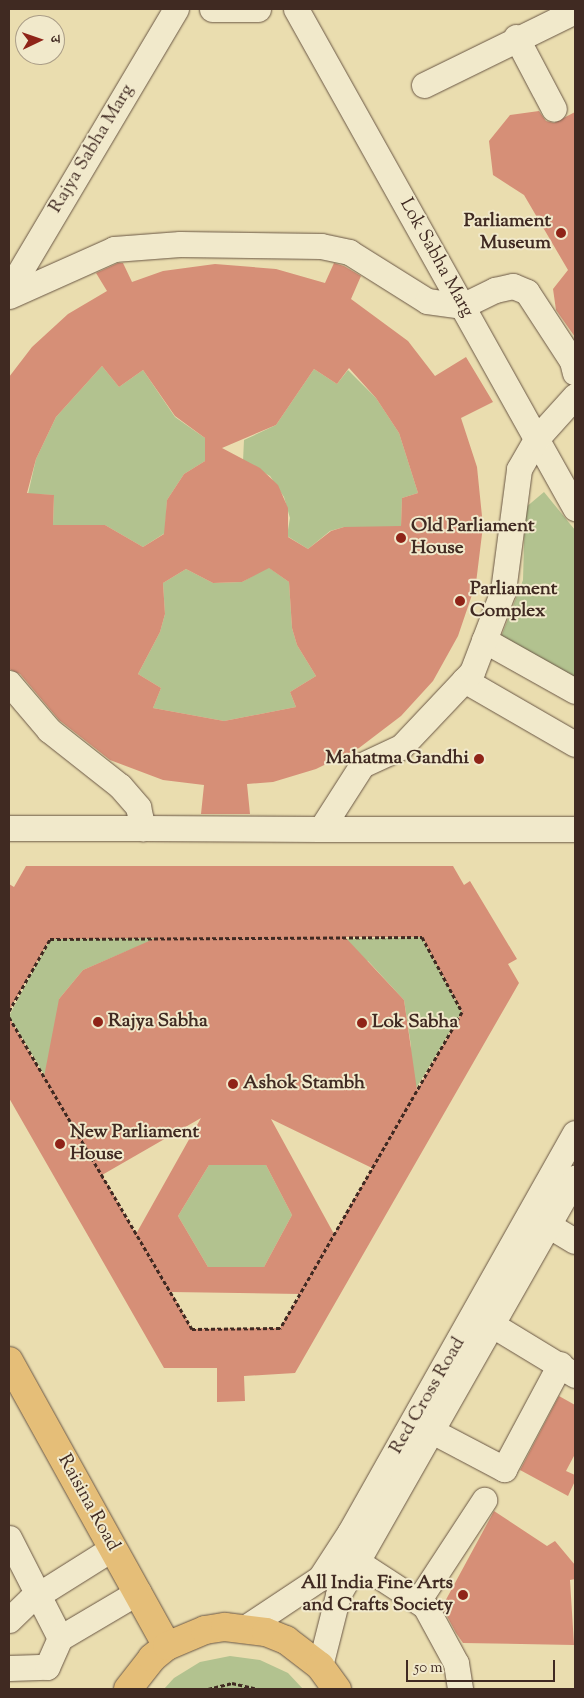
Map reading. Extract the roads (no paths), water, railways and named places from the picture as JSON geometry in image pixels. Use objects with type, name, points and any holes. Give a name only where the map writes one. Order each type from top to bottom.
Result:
[{"type":"main road","name":"Raisina Road","points":[[9,1362],[168,1646]]},
{"type":"main road","points":[[128,1689],[152,1658],[168,1646],[205,1630],[245,1628],[286,1640],[320,1666],[337,1689]]},
{"type":"street","name":"Rajya Sabha Marg","points":[[9,290],[176,9]]},
{"type":"street","points":[[212,9],[258,9]]},
{"type":"street","name":"Lok Sabha Marg","points":[[296,9],[575,508]]},
{"type":"street","points":[[424,85],[516,37],[575,11]]},
{"type":"street","points":[[516,37],[554,109]]},
{"type":"street","points":[[9,296],[114,249],[180,244],[321,246],[349,252],[427,301],[462,306],[495,290],[513,286],[527,292],[572,361],[575,373]]},
{"type":"street","points":[[321,829],[362,765],[400,747],[472,672],[503,591],[519,469],[536,438],[575,396]]},
{"type":"street","points":[[484,640],[575,692]]},
{"type":"street","points":[[464,680],[575,744]]},
{"type":"street","points":[[9,683],[48,730],[120,786],[138,807],[143,828]]},
{"type":"street","points":[[9,828],[575,830]]},
{"type":"street","name":"Red Cross Road","points":[[245,1628],[320,1578],[360,1515],[575,1133]]},
{"type":"street","name":"Red Cross Road","points":[[320,1666],[338,1595],[430,1430],[575,1178]]},
{"type":"street","points":[[548,1226],[575,1241]]},
{"type":"street","points":[[430,1430],[504,1468],[568,1370],[491,1324]]},
{"type":"street","points":[[418,1602],[484,1500]]},
{"type":"street","points":[[9,1538],[40,1593],[60,1638]]},
{"type":"street","points":[[9,1620],[40,1593],[113,1548]]},
{"type":"street","points":[[356,1561],[425,1606],[456,1663],[460,1689]]},
{"type":"street","points":[[9,1668],[47,1667],[60,1638],[138,1592]]},
{"type":"place","name":"Parliament Museum","points":[[561,233]]},
{"type":"place","name":"Old Parliament House","points":[[401,538]]},
{"type":"place","name":"Parliament Complex","points":[[460,601]]},
{"type":"place","name":"Mahatma Gandhi","points":[[479,759]]},
{"type":"place","name":"Rajya Sabha","points":[[98,1022]]},
{"type":"place","name":"Lok Sabha","points":[[362,1023]]},
{"type":"place","name":"Ashok Stambh","points":[[233,1084]]},
{"type":"place","name":"New Parliament House","points":[[60,1144]]},
{"type":"place","name":"All India Fine Arts and Crafts Society","points":[[463,1595]]}]
